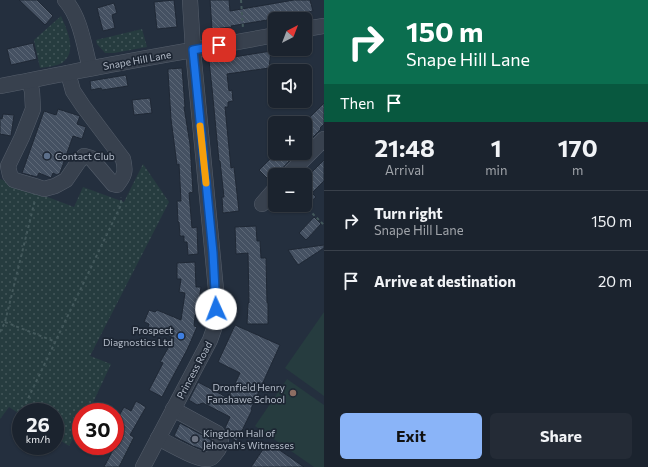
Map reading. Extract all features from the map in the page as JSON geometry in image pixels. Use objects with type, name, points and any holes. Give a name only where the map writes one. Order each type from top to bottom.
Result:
[{"type":"street","points":[[65,0],[75,14],[90,68]]},
{"type":"street","name":"Princess Road","points":[[143,467],[210,340],[215,326],[216,309],[213,253],[193,50],[190,0]]},
{"type":"street","points":[[312,28],[324,26]]},
{"type":"street","name":"Snape Hill Lane","points":[[0,86],[90,68],[268,36]]},
{"type":"street","points":[[29,81],[32,91],[33,109],[8,166],[10,175],[14,180],[44,189],[55,186],[66,180],[84,156],[91,158],[113,184],[117,185],[126,168],[123,159],[73,91],[68,73]]},
{"type":"street","points":[[295,168],[324,138]]},
{"type":"street","points":[[262,204],[268,197]]},
{"type":"street","points":[[158,438],[199,458],[208,460],[214,456],[220,445],[221,438],[217,433],[173,409]]},
{"type":"path","points":[[241,0],[244,41]]},
{"type":"path","points":[[26,403],[121,205],[121,196],[117,185]]},
{"type":"path","points":[[0,332],[5,322],[38,187]]},
{"type":"path","points":[[311,212],[324,225]]},
{"type":"path","points":[[5,322],[56,342]]},
{"type":"green space","points":[[61,16],[70,41],[67,58],[62,63],[55,66],[40,68],[34,40]]},
{"type":"green space","points":[[142,29],[147,47],[114,53],[105,53],[97,44],[96,40]]},
{"type":"green space","points":[[143,164],[169,202],[90,356],[111,364],[93,403],[72,403],[72,441],[69,446],[64,443],[64,403],[12,403],[12,409],[9,407],[0,419],[0,179],[74,207],[83,187],[124,202]]},
{"type":"green space","points":[[324,312],[324,396],[285,368]]},
{"type":"green space","points":[[287,379],[324,405],[324,467],[314,467],[255,426]]},
{"type":"building","points":[[19,0],[37,0],[53,16],[45,25]]},
{"type":"building","points":[[174,0],[177,27],[157,29],[154,2]]},
{"type":"building","points":[[210,0],[229,0],[230,11],[294,0],[310,0],[313,11],[268,12],[268,20],[231,26],[232,27],[212,29]]},
{"type":"building","points":[[114,3],[117,13],[112,15],[115,28],[103,31],[97,8]]},
{"type":"building","points":[[33,43],[37,59],[11,65],[7,49]]},
{"type":"building","points":[[268,51],[268,56],[270,56],[268,68],[227,74],[229,91],[232,90],[233,101],[228,102],[228,107],[225,107],[231,168],[234,167],[239,211],[223,213],[222,197],[224,197],[209,61]]},
{"type":"building","points":[[182,68],[184,107],[190,144],[193,192],[189,193],[192,228],[197,227],[198,254],[188,255],[187,242],[184,242],[184,236],[180,236],[178,222],[177,201],[181,201],[179,164],[177,165],[171,119],[168,72],[168,69]]},
{"type":"building","points":[[126,75],[128,86],[91,90],[90,81]]},
{"type":"building","points":[[150,98],[152,113],[134,115],[132,100]]},
{"type":"building","points":[[324,103],[324,124],[312,138],[312,116]]},
{"type":"building","name":"Contact Club","points":[[58,109],[80,116],[77,124],[86,127],[82,139],[73,136],[60,173],[57,175],[53,173],[51,178],[39,173],[37,177],[22,173],[44,111],[56,115]]},
{"type":"building","points":[[3,114],[14,115],[11,136],[0,134],[0,118],[2,119]]},
{"type":"building","points":[[269,160],[290,160],[283,168],[268,168],[268,179],[259,170]]},
{"type":"building","points":[[324,160],[324,181],[312,193],[312,172]]},
{"type":"building","points":[[312,193],[316,197],[312,201]]},
{"type":"building","points":[[314,217],[321,224],[306,240],[299,233]]},
{"type":"building","points":[[256,226],[257,241],[260,241],[261,258],[266,258],[268,324],[247,324],[249,303],[248,253],[236,254],[235,227]]},
{"type":"building","points":[[324,245],[324,248],[298,265],[288,250]]},
{"type":"building","points":[[195,262],[196,287],[201,287],[198,309],[196,308],[194,326],[197,327],[187,350],[162,397],[149,390],[163,363],[160,362],[174,338],[148,327],[149,324],[144,322],[149,310],[155,312],[157,310],[181,320],[185,293],[179,292],[181,279],[177,279],[177,263]]},
{"type":"building","points":[[235,325],[280,345],[237,441],[229,437],[225,428],[230,417],[203,403],[197,405],[189,400],[198,382],[228,398],[240,373],[218,362]]},
{"type":"building","points":[[136,401],[146,407],[130,435],[134,437],[119,467],[104,467],[110,455],[124,455],[124,407],[131,411]]},
{"type":"building","points":[[180,423],[211,440],[212,442],[207,450],[193,446],[174,436]]},
{"type":"building","points":[[268,442],[304,467],[251,467]]},
{"type":"slow traffic","points":[[200,126],[206,183]]},
{"type":"place","name":"Contact Club","points":[[47,156]]},
{"type":"place","name":"Prospect Diagnostics Ltd","points":[[181,336]]},
{"type":"place","name":"Dronfield Henry Fanshawe School","points":[[293,393]]},
{"type":"place","name":"Kingdom Hall of Jehovah's Witnesses","points":[[195,439]]},
{"type":"route","points":[[216,309],[213,253],[193,50],[219,45]]}]
